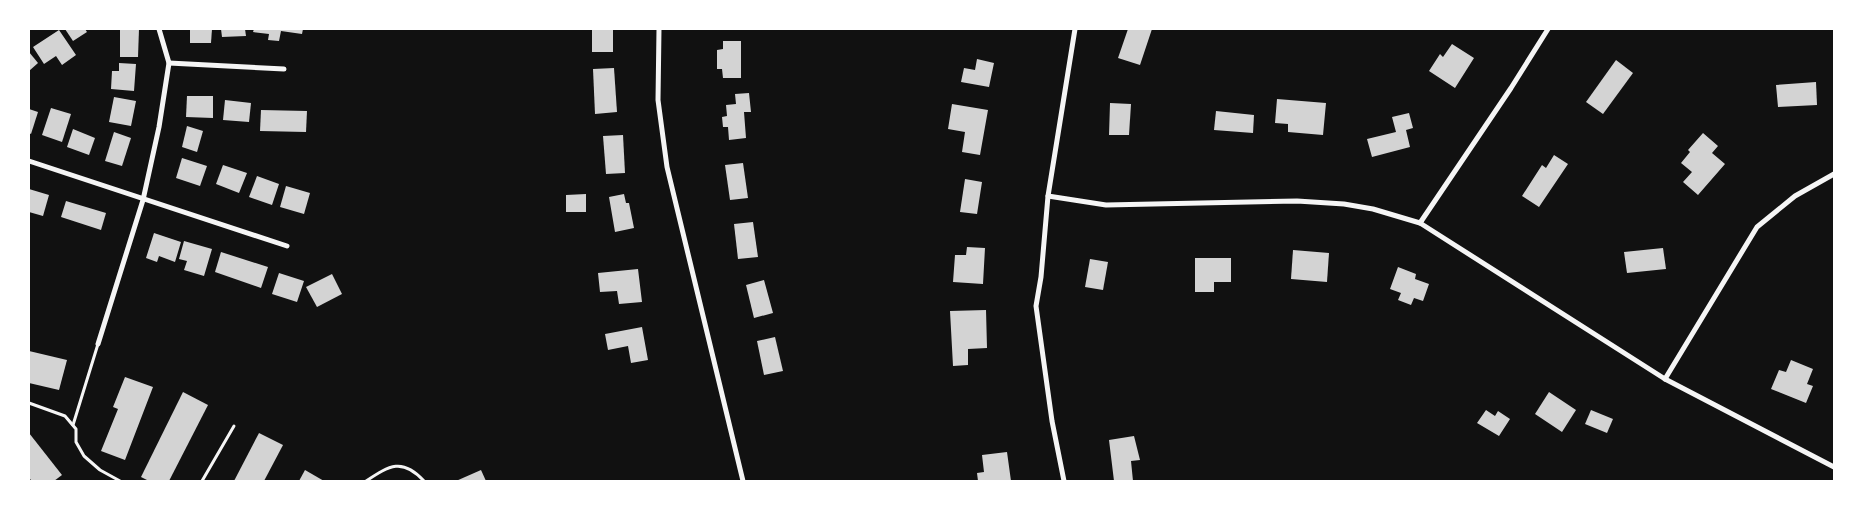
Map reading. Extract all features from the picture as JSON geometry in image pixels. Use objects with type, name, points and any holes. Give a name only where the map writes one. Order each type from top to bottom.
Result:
[{"type":"street","points":[[98,344],[144,200],[159,127],[169,64],[159,29]]},
{"type":"street","points":[[659,29],[658,100],[667,167],[743,481]]},
{"type":"street","points":[[1064,481],[1052,421],[1036,306],[1041,277],[1048,196],[1075,29]]},
{"type":"street","points":[[1420,224],[1548,29]]},
{"type":"street","points":[[169,64],[284,69]]},
{"type":"street","points":[[29,161],[287,246]]},
{"type":"street","points":[[1665,379],[1757,227],[1795,196],[1834,174]]},
{"type":"street","points":[[1048,196],[1106,205],[1297,201],[1344,204],[1373,210],[1420,224],[1665,379],[1834,467]]},
{"type":"lane","points":[[73,426],[98,344]]},
{"type":"lane","points":[[29,403],[65,416],[76,429],[76,442],[84,456],[100,470],[120,481]]},
{"type":"lane","points":[[202,481],[234,426]]},
{"type":"lane","points":[[366,481],[386,468],[402,466],[415,472],[424,481]]},
{"type":"building","points":[[65,29],[85,29],[87,32],[73,41]]},
{"type":"building","points":[[120,29],[139,29],[138,57],[120,57]]},
{"type":"building","points":[[190,29],[212,29],[211,43],[190,43]]},
{"type":"building","points":[[221,29],[245,29],[246,36],[222,37]]},
{"type":"building","points":[[254,29],[303,29],[302,34],[281,31],[279,41],[268,40],[269,34],[253,32]]},
{"type":"building","points":[[592,29],[613,29],[613,52],[592,52]]},
{"type":"building","points":[[1128,29],[1152,29],[1140,65],[1118,58]]},
{"type":"building","points":[[59,30],[76,55],[62,65],[56,56],[44,64],[33,47]]},
{"type":"building","points":[[723,41],[741,41],[741,78],[723,78],[722,69],[717,69],[717,50],[723,49]]},
{"type":"building","points":[[1452,44],[1474,58],[1455,88],[1429,71],[1440,54],[1443,57]]},
{"type":"building","points":[[29,52],[38,63],[29,71]]},
{"type":"building","points":[[977,59],[994,63],[989,87],[961,82],[964,68],[975,70]]},
{"type":"building","points":[[1616,60],[1633,73],[1603,114],[1586,102]]},
{"type":"building","points":[[119,63],[136,64],[134,91],[111,89],[112,71],[119,71]]},
{"type":"building","points":[[614,68],[617,112],[595,114],[593,69]]},
{"type":"building","points":[[1816,82],[1817,105],[1778,107],[1776,85]]},
{"type":"building","points":[[749,93],[751,112],[744,112],[746,138],[729,140],[728,127],[723,127],[722,117],[727,116],[726,105],[736,104],[735,94]]},
{"type":"building","points":[[187,96],[213,96],[213,118],[186,117]]},
{"type":"building","points":[[114,97],[136,101],[131,126],[109,122]]},
{"type":"building","points":[[1277,99],[1326,103],[1323,135],[1288,132],[1288,124],[1275,123]]},
{"type":"building","points":[[225,100],[251,103],[249,122],[223,120]]},
{"type":"building","points":[[1110,103],[1131,104],[1129,135],[1109,135]]},
{"type":"building","points":[[952,104],[988,110],[980,155],[962,152],[965,132],[948,129]]},
{"type":"building","points":[[51,108],[71,114],[62,142],[42,135]]},
{"type":"building","points":[[29,109],[38,112],[31,134],[29,133]]},
{"type":"building","points":[[261,110],[307,111],[306,132],[260,131]]},
{"type":"building","points":[[1216,111],[1254,115],[1253,133],[1214,130]]},
{"type":"building","points":[[1409,113],[1413,128],[1406,130],[1410,147],[1372,157],[1367,139],[1396,132],[1392,117]]},
{"type":"building","points":[[187,126],[203,131],[197,152],[182,147]]},
{"type":"building","points":[[73,129],[95,138],[89,155],[67,147]]},
{"type":"building","points":[[114,132],[131,138],[122,166],[105,161]]},
{"type":"building","points":[[1703,133],[1718,146],[1712,153],[1725,164],[1698,195],[1683,182],[1692,172],[1681,163],[1690,152],[1688,150]]},
{"type":"building","points":[[623,135],[625,173],[606,174],[603,136]]},
{"type":"building","points":[[1554,155],[1568,164],[1539,207],[1522,196],[1542,165],[1546,168]]},
{"type":"building","points":[[182,158],[207,166],[200,186],[176,178]]},
{"type":"building","points":[[743,163],[748,198],[730,200],[725,165]]},
{"type":"building","points":[[223,165],[247,173],[239,193],[216,184]]},
{"type":"building","points":[[257,176],[279,184],[272,205],[249,197]]},
{"type":"building","points":[[965,179],[982,182],[977,214],[960,212]]},
{"type":"building","points":[[286,186],[310,193],[304,214],[280,207]]},
{"type":"building","points":[[29,189],[49,195],[43,216],[29,212]]},
{"type":"building","points":[[586,194],[586,212],[566,212],[566,195]]},
{"type":"building","points":[[624,194],[626,203],[629,203],[634,228],[615,232],[609,197]]},
{"type":"building","points":[[66,201],[106,213],[101,230],[61,217]]},
{"type":"building","points":[[753,222],[758,257],[738,259],[734,224]]},
{"type":"building","points":[[154,233],[181,242],[175,262],[159,256],[157,262],[146,258]]},
{"type":"building","points":[[184,241],[212,249],[204,276],[184,270],[187,261],[179,259]]},
{"type":"building","points":[[967,247],[985,248],[983,284],[953,282],[955,255],[966,255]]},
{"type":"building","points":[[1663,248],[1666,269],[1627,273],[1624,252]]},
{"type":"building","points":[[1293,250],[1329,253],[1327,282],[1291,279]]},
{"type":"building","points":[[221,252],[268,267],[261,288],[215,272]]},
{"type":"building","points":[[1195,258],[1231,258],[1231,282],[1214,282],[1214,292],[1195,292]]},
{"type":"building","points":[[1090,259],[1108,262],[1103,290],[1085,287]]},
{"type":"building","points":[[1398,267],[1416,274],[1415,279],[1429,284],[1423,301],[1414,298],[1411,305],[1398,300],[1401,293],[1390,289]]},
{"type":"building","points":[[638,269],[642,302],[619,304],[617,291],[600,292],[598,273]]},
{"type":"building","points":[[279,273],[304,281],[297,302],[272,294]]},
{"type":"building","points":[[332,274],[342,294],[317,307],[306,287]]},
{"type":"building","points":[[764,280],[773,313],[754,318],[746,285]]},
{"type":"building","points":[[986,310],[987,348],[968,349],[968,365],[953,366],[950,311]]},
{"type":"building","points":[[642,327],[648,360],[631,363],[628,346],[608,350],[605,334]]},
{"type":"building","points":[[775,337],[783,371],[764,375],[757,341]]},
{"type":"building","points":[[29,351],[67,360],[59,390],[29,383]]},
{"type":"building","points":[[1791,360],[1813,369],[1807,384],[1813,386],[1806,403],[1771,389],[1779,370],[1786,372]]},
{"type":"building","points":[[125,377],[153,387],[125,460],[101,451],[118,409],[113,407]]},
{"type":"building","points":[[183,392],[208,405],[169,481],[149,481],[141,477]]},
{"type":"building","points":[[1549,392],[1576,410],[1562,432],[1535,414]]},
{"type":"building","points":[[1486,410],[1495,416],[1498,411],[1510,419],[1499,436],[1477,423]]},
{"type":"building","points":[[1591,410],[1613,419],[1607,433],[1585,424]]},
{"type":"building","points":[[29,433],[62,475],[54,481],[32,481],[29,478]]},
{"type":"building","points":[[259,433],[283,445],[264,481],[234,481]]},
{"type":"building","points":[[1134,436],[1140,460],[1131,461],[1133,481],[1114,481],[1109,440]]},
{"type":"building","points":[[1007,452],[1011,481],[978,481],[977,473],[984,472],[982,455]]},
{"type":"building","points":[[305,470],[324,481],[299,481]]},
{"type":"building","points":[[481,470],[486,481],[456,481]]}]
